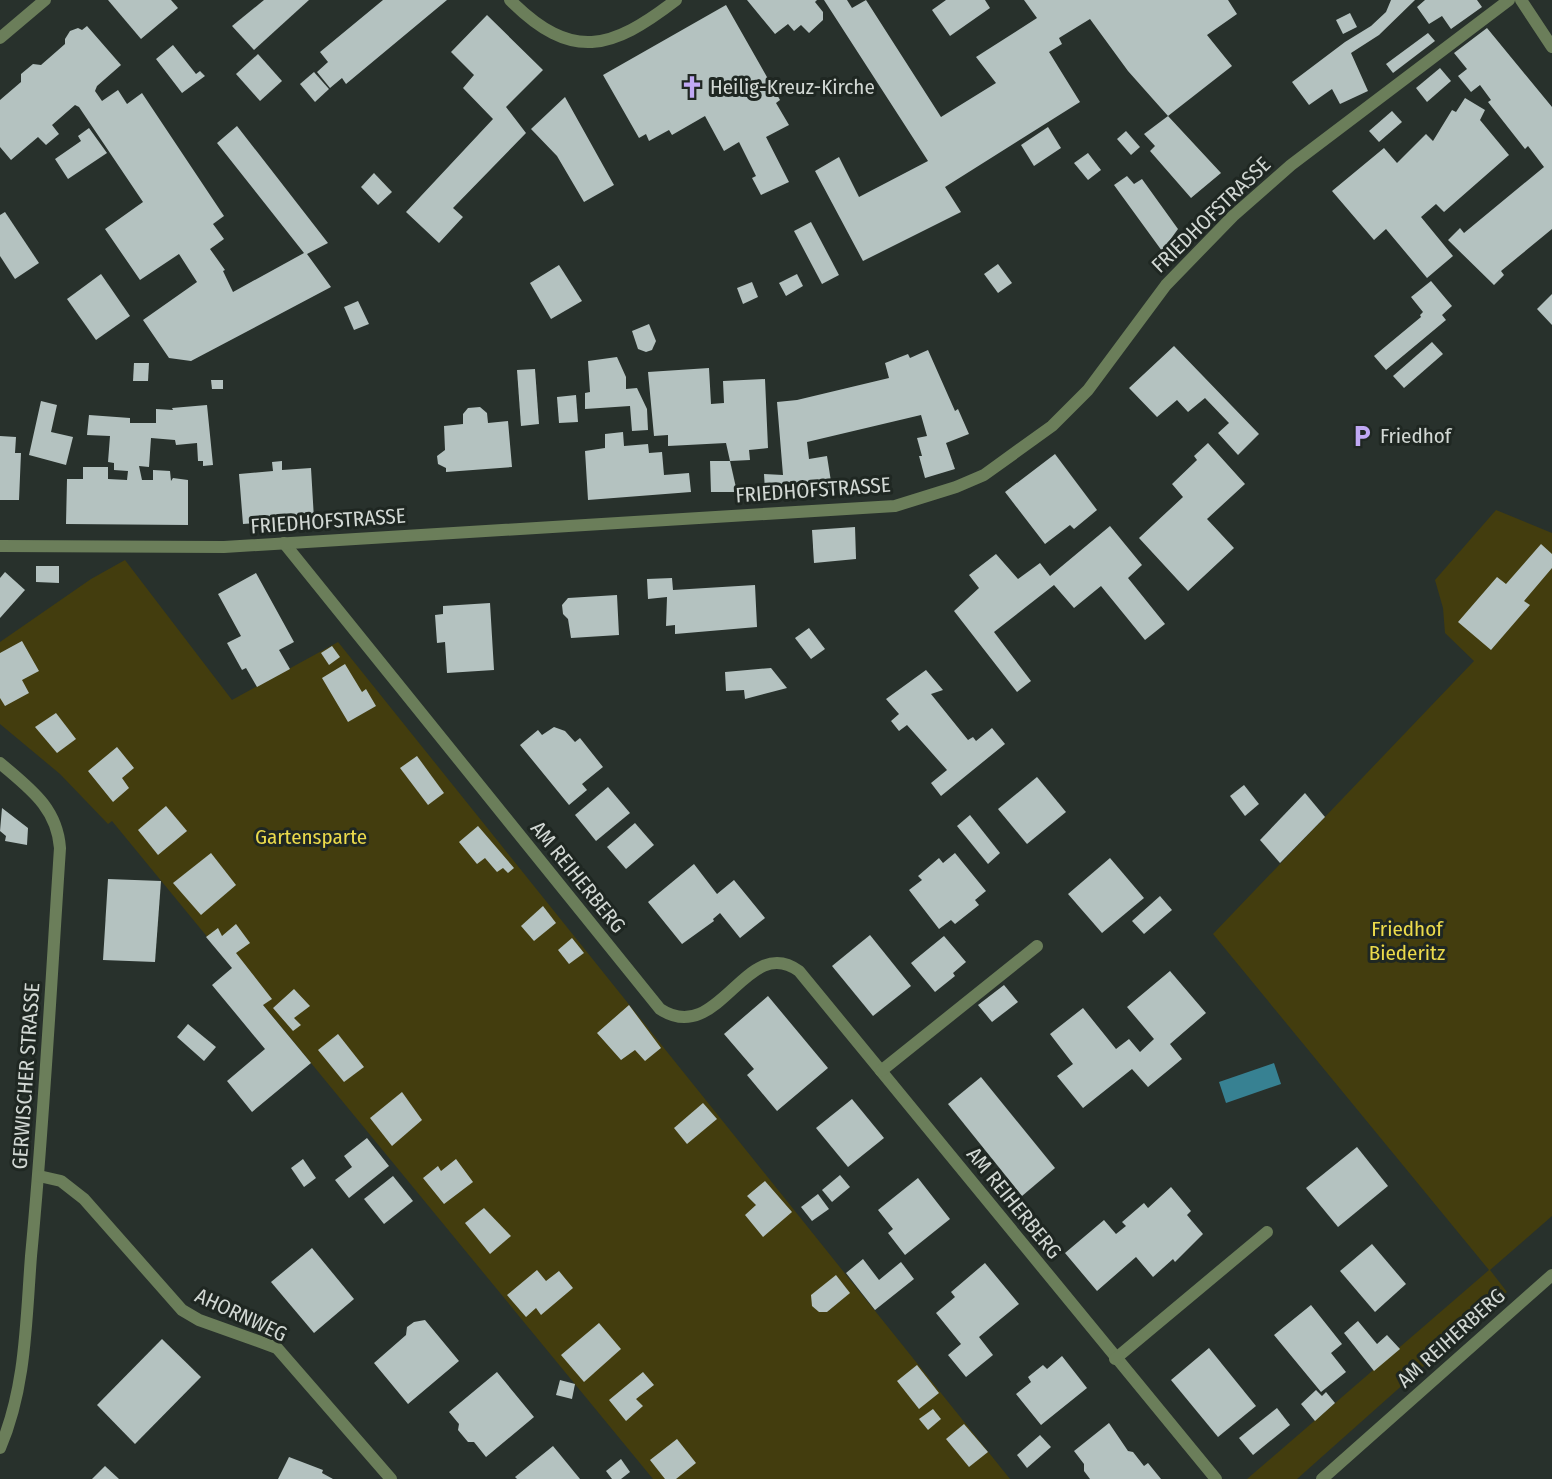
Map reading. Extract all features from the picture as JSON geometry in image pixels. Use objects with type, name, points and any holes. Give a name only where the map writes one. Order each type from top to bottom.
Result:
[{"type":"street","points":[[0,38],[45,0]]},
{"type":"street","points":[[510,0],[539,27],[566,39],[587,42],[616,38],[676,0]]},
{"type":"street","name":"FRIEDHOFSTRASSE","points":[[0,546],[224,547],[895,506],[956,488],[984,475],[1052,426],[1088,390],[1166,285],[1192,255],[1291,165],[1509,0]]},
{"type":"street","points":[[1521,0],[1552,47]]},
{"type":"street","name":"AM REIHERBERG","points":[[284,543],[660,1009],[674,1016],[699,1016],[761,966],[776,962],[799,971],[1115,1359],[1216,1479]]},
{"type":"street","name":"GERWISCHER STRASSE","points":[[0,763],[42,801],[55,820],[59,833],[39,1176],[16,1401],[0,1448]]},
{"type":"street","points":[[881,1071],[1037,946]]},
{"type":"street","name":"AHORNWEG","points":[[39,1176],[60,1181],[84,1199],[182,1310],[199,1320],[277,1348],[391,1479]]},
{"type":"street","points":[[1115,1359],[1268,1232]]},
{"type":"street","name":"AM REIHERBERG","points":[[1322,1479],[1552,1275]]},
{"type":"green space","name":"Friedhof Biederitz","points":[[1496,510],[1552,533],[1552,1216],[1490,1270],[1507,1292],[1297,1479],[1247,1479],[1489,1270],[1213,934],[1474,661],[1445,633],[1443,608],[1435,580]]},
{"type":"green space","name":"Gartensparte","points":[[125,560],[232,700],[338,642],[1010,1479],[653,1479],[112,821],[108,824],[60,774],[0,724],[0,642],[91,579]]},
{"type":"water","points":[[1274,1063],[1281,1084],[1226,1103],[1219,1082]]},
{"type":"building","points":[[108,0],[171,0],[178,8],[141,39]]},
{"type":"building","points":[[264,0],[309,0],[254,50],[232,26]]},
{"type":"building","points":[[383,0],[447,0],[346,84],[342,78],[330,88],[317,72],[328,62],[320,52]]},
{"type":"building","points":[[747,0],[817,0],[815,2],[823,12],[823,20],[809,33],[801,25],[794,31],[788,24],[775,34]]},
{"type":"building","points":[[824,0],[847,0],[852,8],[866,0],[941,117],[996,83],[976,57],[1037,18],[1024,0],[1228,0],[1237,14],[1207,35],[1232,66],[1168,116],[1128,71],[1090,19],[1059,38],[1062,44],[1049,52],[1080,102],[945,187],[961,212],[863,261],[815,171],[839,157],[859,197],[928,161]]},
{"type":"building","points":[[946,0],[985,0],[990,8],[950,36],[932,10]]},
{"type":"building","points":[[1391,0],[1415,0],[1379,35],[1351,53],[1368,91],[1340,104],[1332,89],[1309,105],[1292,82],[1345,42],[1371,26],[1386,12]]},
{"type":"building","points":[[1425,0],[1477,0],[1482,7],[1451,29],[1442,16],[1429,24],[1417,7]]},
{"type":"building","name":"Heilig-Kreuz-Kirche","points":[[726,5],[780,100],[776,103],[789,125],[766,137],[789,182],[761,195],[752,178],[756,176],[739,142],[724,151],[705,116],[672,135],[669,130],[649,141],[646,134],[639,138],[603,75]]},
{"type":"building","points":[[1350,13],[1357,27],[1343,34],[1336,20]]},
{"type":"building","points":[[487,15],[543,70],[506,107],[526,133],[453,208],[463,217],[439,243],[406,212],[493,119],[463,88],[474,75],[451,52]]},
{"type":"building","points":[[87,26],[121,65],[97,86],[95,91],[102,101],[118,90],[127,104],[142,93],[224,216],[213,224],[224,239],[210,249],[225,270],[223,271],[233,292],[304,253],[217,143],[237,126],[328,243],[307,254],[331,287],[191,361],[169,358],[143,320],[197,282],[179,254],[140,280],[105,229],[143,202],[79,107],[75,105],[52,125],[59,134],[46,145],[38,137],[11,160],[0,147],[0,100],[21,82],[21,74],[33,64],[41,65],[65,44],[70,31],[78,28],[82,30]]},
{"type":"building","points":[[1487,28],[1552,107],[1552,229],[1501,271],[1504,275],[1494,285],[1448,240],[1460,228],[1464,233],[1544,167],[1528,146],[1525,149],[1488,102],[1491,100],[1480,85],[1471,92],[1458,76],[1467,69],[1454,53]]},
{"type":"building","points":[[1428,33],[1435,41],[1393,73],[1386,64]]},
{"type":"building","points":[[173,45],[196,74],[200,71],[205,76],[182,93],[156,59]]},
{"type":"building","points":[[258,54],[282,81],[260,101],[236,74]]},
{"type":"building","points":[[1440,68],[1451,81],[1427,102],[1416,88]]},
{"type":"building","points":[[314,72],[329,89],[315,102],[300,84]]},
{"type":"building","points":[[565,97],[614,185],[584,202],[557,156],[531,129]]},
{"type":"building","points":[[1465,98],[1485,110],[1480,120],[1509,155],[1444,212],[1436,204],[1421,217],[1453,256],[1427,278],[1386,229],[1374,240],[1332,191],[1384,148],[1397,163],[1426,134],[1433,141],[1452,110],[1456,112]]},
{"type":"building","points":[[1392,111],[1402,122],[1379,142],[1369,131]]},
{"type":"building","points":[[1168,116],[1221,173],[1191,198],[1150,151],[1155,146],[1144,134]]},
{"type":"building","points":[[1048,127],[1061,148],[1034,166],[1021,145]]},
{"type":"building","points":[[89,128],[107,153],[68,179],[55,159],[81,141],[78,136]]},
{"type":"building","points":[[1126,131],[1140,147],[1131,155],[1117,139]]},
{"type":"building","points":[[1088,153],[1101,170],[1088,180],[1074,163]]},
{"type":"building","points":[[374,173],[392,192],[378,205],[361,187]]},
{"type":"building","points":[[1127,176],[1134,184],[1142,179],[1178,229],[1162,251],[1114,185]]},
{"type":"building","points":[[5,212],[39,263],[15,279],[0,256],[0,215]]},
{"type":"building","points":[[811,222],[839,275],[822,284],[794,231]]},
{"type":"building","points":[[998,264],[1012,283],[998,293],[984,274]]},
{"type":"building","points":[[559,265],[582,301],[551,319],[530,283]]},
{"type":"building","points":[[101,274],[130,316],[96,340],[67,299]]},
{"type":"building","points":[[797,274],[803,286],[786,296],[779,283]]},
{"type":"building","points":[[1431,281],[1452,306],[1442,315],[1446,320],[1386,370],[1374,356],[1421,317],[1423,312],[1411,297]]},
{"type":"building","points":[[752,282],[758,297],[743,304],[737,288]]},
{"type":"building","points":[[1552,294],[1552,325],[1537,309]]},
{"type":"building","points":[[358,301],[369,324],[354,330],[344,307]]},
{"type":"building","points":[[649,324],[656,341],[652,350],[646,352],[638,349],[632,331]]},
{"type":"building","points":[[1432,342],[1443,354],[1404,388],[1393,376]]},
{"type":"building","points":[[1174,346],[1259,434],[1238,455],[1218,433],[1229,423],[1205,398],[1188,412],[1177,400],[1157,417],[1129,388]]},
{"type":"building","points":[[928,350],[955,411],[958,409],[969,434],[946,443],[955,469],[925,478],[917,438],[927,436],[921,415],[807,442],[809,459],[827,456],[832,488],[765,491],[764,474],[783,475],[777,402],[797,400],[889,378],[885,363],[908,354],[910,358]]},
{"type":"building","points":[[617,357],[626,377],[626,389],[637,388],[647,409],[648,430],[632,431],[630,406],[585,409],[585,393],[590,392],[588,361]]},
{"type":"building","points":[[134,363],[149,363],[148,381],[133,381]]},
{"type":"building","points":[[709,368],[711,404],[724,403],[723,381],[765,379],[768,448],[749,450],[750,460],[730,461],[726,443],[668,446],[668,435],[654,436],[648,372]]},
{"type":"building","points":[[535,369],[539,424],[521,426],[517,370]]},
{"type":"building","points":[[211,380],[223,380],[223,389],[212,389]]},
{"type":"building","points":[[576,395],[578,422],[559,423],[557,397]]},
{"type":"building","points":[[41,401],[57,405],[51,432],[73,437],[66,465],[29,455]]},
{"type":"building","points":[[207,405],[213,465],[203,466],[203,461],[198,461],[197,443],[176,445],[175,440],[151,438],[149,467],[139,466],[142,480],[153,480],[153,470],[170,471],[171,481],[173,478],[188,480],[188,525],[66,524],[67,479],[83,479],[83,467],[108,467],[108,479],[127,480],[128,471],[114,470],[114,463],[108,462],[110,436],[87,435],[89,415],[130,418],[130,423],[156,423],[156,409],[173,410],[172,408]]},
{"type":"building","points":[[480,407],[487,413],[488,423],[508,421],[512,467],[446,472],[446,468],[438,464],[437,456],[445,450],[444,426],[463,424],[463,414],[468,408]]},
{"type":"building","points":[[623,432],[624,446],[648,444],[649,453],[662,452],[664,475],[689,473],[691,492],[588,500],[585,451],[605,448],[605,434]]},
{"type":"building","points":[[0,436],[16,437],[15,453],[21,453],[19,500],[0,500]]},
{"type":"building","points":[[1208,443],[1245,484],[1207,519],[1234,548],[1188,591],[1139,538],[1183,497],[1172,484],[1197,460],[1194,456]]},
{"type":"building","points":[[1055,454],[1097,510],[1074,529],[1070,525],[1045,544],[1005,492]]},
{"type":"building","points":[[282,461],[282,470],[311,468],[314,519],[243,524],[239,474],[273,471],[272,462]]},
{"type":"building","points":[[710,461],[730,461],[737,492],[711,492]]},
{"type":"building","points":[[1110,526],[1142,565],[1128,578],[1165,624],[1145,640],[1101,586],[1074,608],[1054,585],[994,632],[1031,681],[1017,692],[954,611],[979,588],[969,575],[996,554],[1018,579],[1040,563],[1050,576]]},
{"type":"building","points":[[855,527],[856,559],[814,563],[812,530]]},
{"type":"building","points":[[1541,544],[1552,554],[1552,568],[1524,601],[1530,605],[1491,650],[1458,622],[1497,577],[1506,584]]},
{"type":"building","points":[[36,566],[59,566],[59,583],[36,582]]},
{"type":"building","points":[[5,572],[25,590],[0,618],[0,578]]},
{"type":"building","points":[[256,573],[294,642],[279,650],[290,669],[257,687],[246,668],[242,670],[227,643],[241,636],[218,594]]},
{"type":"building","points":[[672,578],[673,590],[755,585],[757,627],[675,634],[675,625],[666,626],[667,597],[648,599],[647,579]]},
{"type":"building","points":[[617,595],[619,635],[571,638],[568,619],[563,614],[562,605],[568,598]]},
{"type":"building","points":[[490,603],[494,670],[447,673],[445,642],[437,643],[435,615],[443,614],[443,606]]},
{"type":"building","points":[[809,628],[825,649],[811,659],[795,638]]},
{"type":"building","points":[[22,641],[39,671],[22,680],[29,693],[5,706],[0,698],[0,653]]},
{"type":"building","points":[[332,646],[340,657],[329,665],[321,653]]},
{"type":"building","points":[[345,664],[362,692],[366,689],[376,706],[348,722],[322,678]]},
{"type":"building","points":[[771,668],[787,688],[745,699],[744,690],[726,691],[725,672]]},
{"type":"building","points":[[926,670],[943,690],[931,694],[968,740],[973,737],[976,741],[992,728],[1005,744],[941,796],[931,783],[947,770],[907,725],[899,731],[891,721],[899,714],[886,699]]},
{"type":"building","points":[[56,713],[76,739],[57,753],[35,727]]},
{"type":"building","points":[[554,727],[565,731],[575,742],[580,738],[603,767],[582,784],[587,790],[569,805],[520,745],[538,730],[542,735]]},
{"type":"building","points":[[117,747],[134,768],[122,778],[129,788],[113,802],[88,771]]},
{"type":"building","points":[[417,756],[444,793],[428,805],[400,768]]},
{"type":"building","points":[[1037,777],[1066,812],[1027,844],[998,809]]},
{"type":"building","points":[[1244,785],[1259,804],[1245,816],[1230,796]]},
{"type":"building","points":[[608,787],[630,813],[596,841],[575,815]]},
{"type":"building","points":[[1305,793],[1325,817],[1280,863],[1260,840]]},
{"type":"building","points":[[166,806],[187,831],[158,855],[138,830]]},
{"type":"building","points":[[2,808],[28,828],[27,845],[5,841],[6,836],[0,831]]},
{"type":"building","points":[[970,815],[1000,853],[988,864],[957,826]]},
{"type":"building","points":[[635,823],[654,845],[626,869],[607,847]]},
{"type":"building","points":[[478,826],[514,868],[508,873],[503,868],[497,872],[485,858],[477,864],[459,842]]},
{"type":"building","points":[[211,853],[236,885],[201,915],[173,883]]},
{"type":"building","points":[[955,853],[986,891],[975,900],[979,905],[955,924],[951,920],[939,929],[909,890],[922,880],[918,876],[939,858],[943,863]]},
{"type":"building","points":[[1110,858],[1144,898],[1102,933],[1068,894]]},
{"type":"building","points":[[694,864],[717,894],[734,880],[765,918],[740,938],[720,913],[713,919],[714,921],[682,944],[648,902]]},
{"type":"building","points":[[108,879],[161,881],[155,962],[103,960]]},
{"type":"building","points":[[1160,896],[1172,910],[1144,934],[1132,921]]},
{"type":"building","points":[[543,906],[556,923],[534,941],[521,926]]},
{"type":"building","points":[[236,924],[250,943],[236,953],[272,999],[263,1005],[311,1063],[252,1112],[227,1081],[265,1049],[212,985],[232,968],[206,937],[218,928],[222,936]]},
{"type":"building","points":[[870,935],[911,986],[873,1016],[832,966]]},
{"type":"building","points":[[944,936],[966,962],[953,973],[955,976],[935,992],[911,963]]},
{"type":"building","points":[[572,938],[584,953],[569,964],[558,950]]},
{"type":"building","points":[[1170,971],[1206,1013],[1170,1044],[1182,1059],[1148,1087],[1132,1069],[1083,1108],[1057,1076],[1073,1064],[1050,1034],[1083,1008],[1116,1049],[1129,1039],[1140,1052],[1154,1039],[1127,1007]]},
{"type":"building","points":[[1004,985],[1018,1002],[992,1022],[978,1005]]},
{"type":"building","points":[[294,989],[310,1006],[294,1018],[301,1025],[293,1031],[273,1008]]},
{"type":"building","points":[[768,996],[828,1068],[777,1111],[747,1075],[754,1069],[724,1034]]},
{"type":"building","points":[[629,1005],[661,1048],[645,1061],[635,1050],[621,1060],[597,1033]]},
{"type":"building","points":[[188,1024],[216,1047],[204,1061],[177,1037]]},
{"type":"building","points":[[338,1034],[364,1067],[344,1082],[318,1050]]},
{"type":"building","points":[[981,1077],[1055,1168],[1022,1196],[948,1104]]},
{"type":"building","points":[[402,1092],[422,1120],[392,1146],[370,1118]]},
{"type":"building","points":[[852,1099],[884,1138],[848,1167],[816,1128]]},
{"type":"building","points":[[703,1103],[717,1119],[687,1144],[674,1128]]},
{"type":"building","points":[[367,1138],[389,1166],[349,1198],[335,1180],[352,1167],[344,1156]]},
{"type":"building","points":[[1357,1147],[1388,1186],[1338,1227],[1306,1188]]},
{"type":"building","points":[[303,1159],[316,1178],[304,1187],[291,1168]]},
{"type":"building","points":[[456,1159],[473,1182],[444,1204],[423,1178],[438,1166],[441,1171]]},
{"type":"building","points":[[840,1175],[850,1187],[832,1202],[822,1190]]},
{"type":"building","points":[[393,1176],[413,1201],[384,1224],[364,1199]]},
{"type":"building","points":[[918,1178],[950,1219],[905,1255],[888,1233],[893,1229],[878,1210]]},
{"type":"building","points":[[765,1181],[792,1212],[763,1237],[745,1215],[756,1205],[747,1196]]},
{"type":"building","points":[[1171,1187],[1191,1211],[1187,1215],[1203,1234],[1175,1262],[1173,1259],[1153,1277],[1136,1257],[1097,1291],[1065,1253],[1104,1220],[1116,1234],[1126,1226],[1122,1222],[1144,1203],[1148,1208]]},
{"type":"building","points":[[818,1194],[829,1209],[812,1221],[801,1207]]},
{"type":"building","points":[[484,1208],[511,1236],[490,1254],[465,1223]]},
{"type":"building","points":[[1372,1244],[1406,1284],[1375,1312],[1340,1271]]},
{"type":"building","points":[[312,1248],[354,1299],[314,1333],[271,1282]]},
{"type":"building","points":[[863,1259],[879,1280],[901,1262],[914,1279],[875,1310],[846,1273]]},
{"type":"building","points":[[985,1263],[1019,1304],[979,1337],[993,1355],[966,1377],[948,1355],[961,1344],[936,1313],[955,1297],[951,1292]]},
{"type":"building","points":[[537,1270],[546,1281],[559,1271],[573,1288],[541,1315],[536,1308],[526,1317],[507,1295]]},
{"type":"building","points":[[836,1275],[850,1293],[827,1312],[819,1312],[812,1306],[811,1295]]},
{"type":"building","points":[[1311,1305],[1342,1344],[1331,1353],[1346,1372],[1321,1392],[1274,1335]]},
{"type":"building","points":[[425,1320],[459,1361],[408,1404],[374,1363],[406,1335],[407,1327],[414,1322]]},
{"type":"building","points":[[1358,1321],[1377,1344],[1387,1335],[1400,1349],[1374,1371],[1344,1333]]},
{"type":"building","points":[[599,1323],[621,1349],[584,1382],[561,1355]]},
{"type":"building","points":[[162,1339],[201,1377],[135,1444],[97,1405]]},
{"type":"building","points":[[1209,1348],[1256,1406],[1218,1437],[1171,1380]]},
{"type":"building","points":[[1062,1356],[1087,1388],[1041,1425],[1016,1394],[1031,1382],[1028,1377],[1043,1365],[1047,1369]]},
{"type":"building","points":[[917,1365],[939,1393],[919,1409],[897,1381]]},
{"type":"building","points":[[497,1372],[534,1417],[486,1457],[474,1442],[468,1442],[458,1430],[459,1424],[449,1412]]},
{"type":"building","points":[[643,1372],[654,1385],[636,1399],[643,1406],[626,1421],[609,1400]]},
{"type":"building","points":[[560,1380],[575,1384],[572,1399],[556,1395]]},
{"type":"building","points":[[1316,1390],[1322,1396],[1326,1392],[1335,1403],[1315,1421],[1301,1404]]},
{"type":"building","points":[[1277,1408],[1290,1425],[1253,1455],[1239,1438]]},
{"type":"building","points":[[933,1409],[941,1419],[928,1430],[919,1419]]},
{"type":"building","points":[[1109,1423],[1128,1451],[1133,1452],[1144,1466],[1148,1463],[1161,1479],[1090,1479],[1084,1471],[1084,1464],[1074,1451]]},
{"type":"building","points":[[964,1424],[988,1452],[969,1467],[946,1439]]},
{"type":"building","points":[[1040,1435],[1051,1447],[1027,1468],[1017,1455]]},
{"type":"building","points":[[677,1439],[696,1463],[676,1479],[665,1479],[650,1460]]},
{"type":"building","points":[[553,1446],[580,1479],[517,1479],[515,1477]]},
{"type":"building","points":[[289,1457],[323,1470],[322,1473],[333,1479],[278,1479]]},
{"type":"building","points":[[621,1459],[630,1472],[621,1479],[612,1479],[606,1471]]},
{"type":"building","points":[[105,1466],[119,1479],[92,1479]]},
{"type":"place","name":"Heilig-Kreuz-Kirche","points":[[692,87]]},
{"type":"place","name":"Friedhof","points":[[1362,436]]}]
